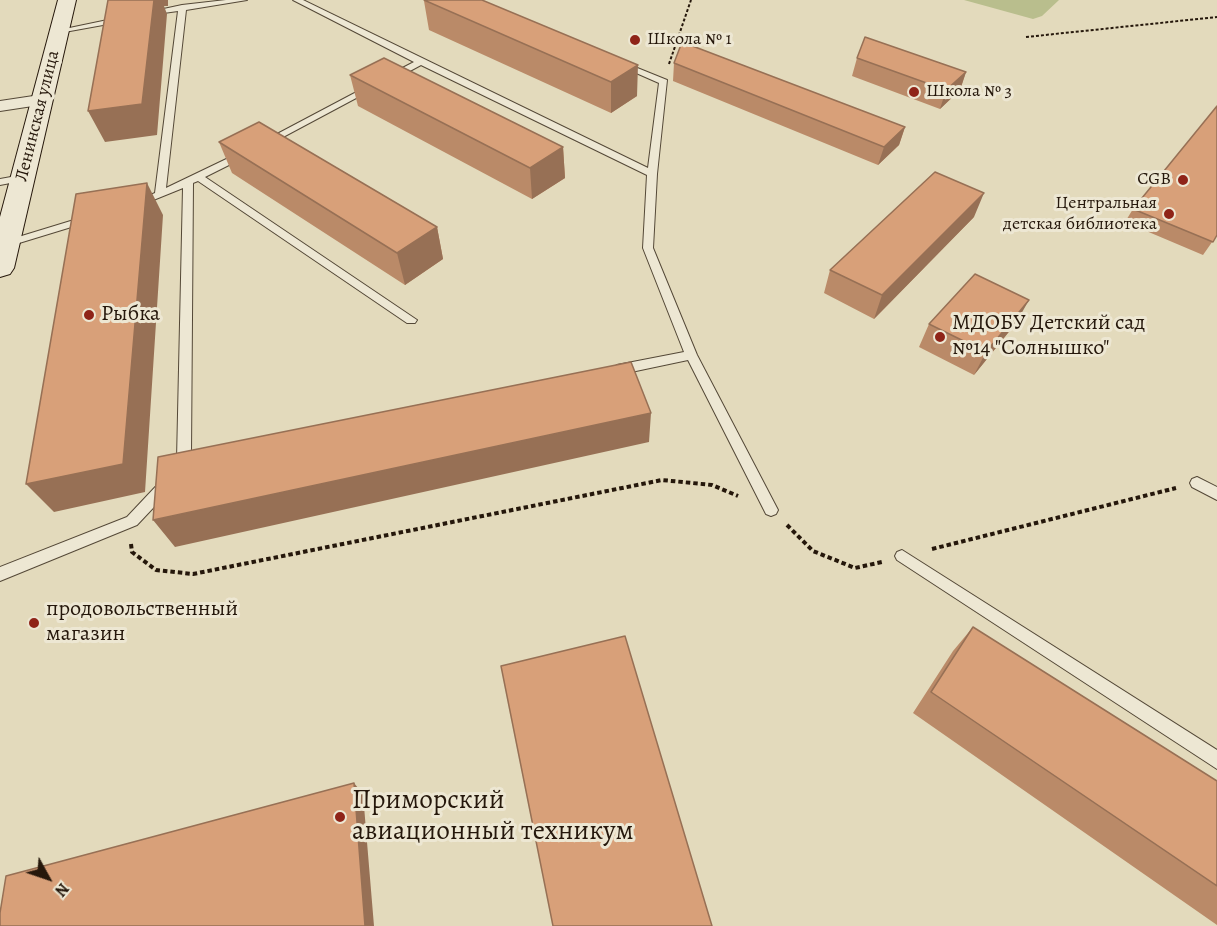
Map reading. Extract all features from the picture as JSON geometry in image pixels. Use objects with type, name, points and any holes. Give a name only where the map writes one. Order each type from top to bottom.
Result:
[{"type":"main road","name":"Ленинская улица","points":[[0,268],[6,244],[11,180],[40,100],[67,0]]},
{"type":"street","points":[[0,106],[40,100]]},
{"type":"lane","points":[[59,31],[182,7],[243,0]]},
{"type":"lane","points":[[297,0],[652,174]]},
{"type":"lane","points":[[160,195],[182,7]]},
{"type":"lane","points":[[609,59],[664,82],[652,174],[648,248],[691,355],[771,510]]},
{"type":"lane","points":[[262,144],[421,62]]},
{"type":"lane","points":[[127,206],[194,180],[252,150]]},
{"type":"lane","points":[[194,180],[411,320]]},
{"type":"lane","points":[[178,468],[194,180]]},
{"type":"lane","points":[[6,244],[94,216]]},
{"type":"lane","points":[[598,374],[691,355]]},
{"type":"lane","points":[[0,574],[132,521],[178,468],[207,455]]},
{"type":"lane","points":[[1197,483],[1217,494]]},
{"type":"lane","points":[[903,556],[1217,760]]},
{"type":"path","points":[[664,82],[691,0]]},
{"type":"path","points":[[1026,37],[1217,17]]},
{"type":"path","points":[[132,521],[132,552],[156,570],[193,574],[663,480],[712,485],[771,510],[813,551],[855,568],[1197,483]]},
{"type":"green space","points":[[964,0],[1059,0],[1042,16],[1033,19]]},
{"type":"building","points":[[108,0],[154,0],[142,104],[88,111]]},
{"type":"building","points":[[424,0],[482,0],[638,65],[611,82]]},
{"type":"building","points":[[865,37],[966,72],[946,90],[857,58]]},
{"type":"building","points":[[682,42],[905,127],[884,147],[674,63]]},
{"type":"building","points":[[384,58],[563,147],[530,168],[350,75]]},
{"type":"building","points":[[1217,106],[1217,235],[1213,242],[1133,209]]},
{"type":"building","points":[[259,122],[437,227],[397,253],[219,142]]},
{"type":"building","points":[[935,172],[984,193],[882,295],[830,270]]},
{"type":"building","points":[[147,183],[123,464],[26,484],[76,194]]},
{"type":"building","points":[[975,274],[1029,300],[986,352],[929,324]]},
{"type":"building","points":[[631,362],[651,413],[153,520],[158,457]]},
{"type":"building","points":[[973,627],[1217,781],[1217,886],[931,692]]},
{"type":"building","points":[[625,636],[712,926],[553,926],[501,666]]},
{"type":"building","points":[[354,783],[365,926],[0,926],[6,876]]},
{"type":"place","name":"Школа № 1","points":[[635,40]]},
{"type":"place","name":"Школа № 3","points":[[914,92]]},
{"type":"place","name":"CGB","points":[[1183,180]]},
{"type":"place","name":"Центральная детская библиотека","points":[[1169,214]]},
{"type":"place","name":"Рыбка","points":[[89,315]]},
{"type":"place","name":"МДОБУ Детский сад №14 \"Солнышко\"","points":[[940,337]]},
{"type":"place","name":"продовольственный магазин","points":[[34,623]]},
{"type":"place","name":"Приморский авиационный техникум","points":[[340,817]]}]
